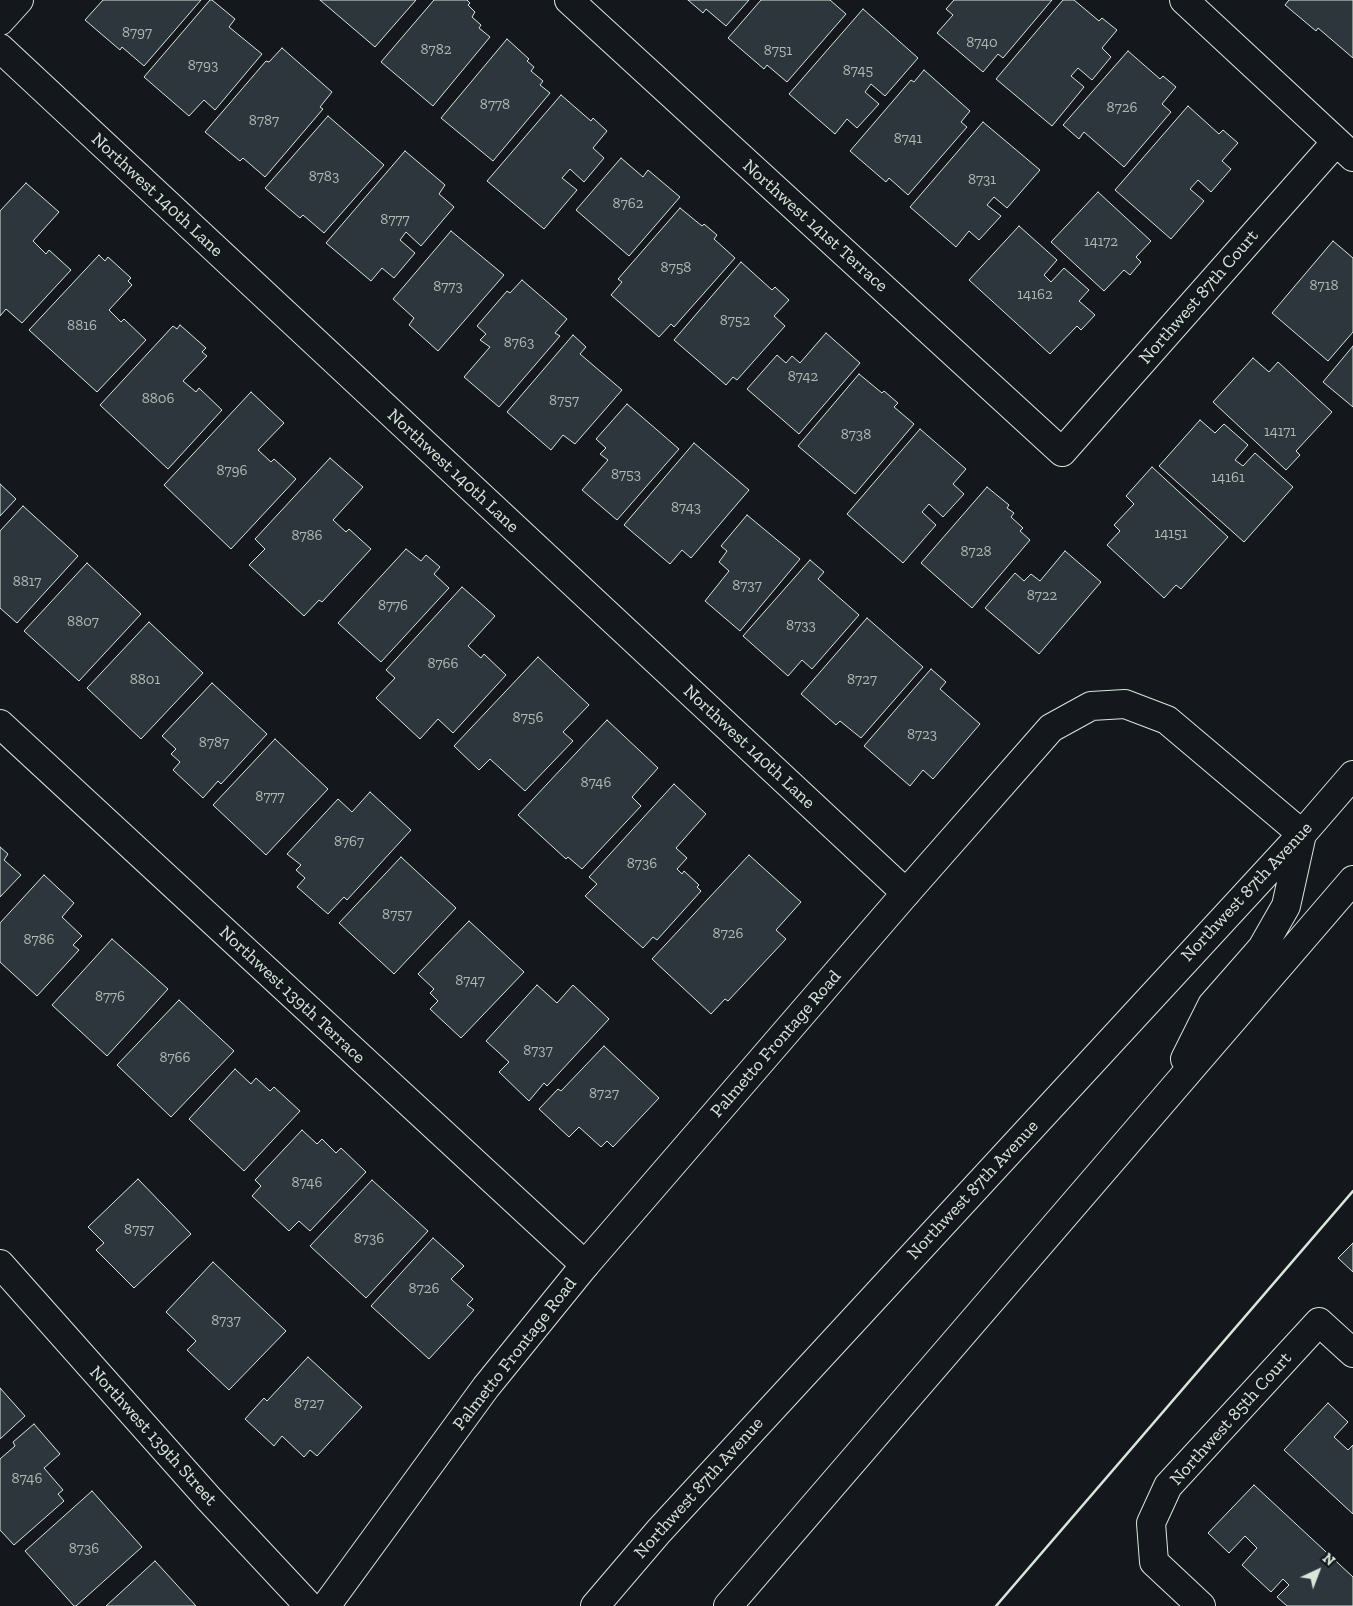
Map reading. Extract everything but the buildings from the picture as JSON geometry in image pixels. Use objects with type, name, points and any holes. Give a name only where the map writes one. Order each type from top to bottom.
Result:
[{"type":"street","points":[[0,22],[19,0]]},
{"type":"street","name":"Northwest 141st Terrace","points":[[569,0],[1062,452]]},
{"type":"street","points":[[1184,0],[1344,149]]},
{"type":"street","name":"Northwest 140th Lane","points":[[0,48],[906,893]]},
{"type":"street","name":"Northwest 87th Court","points":[[1062,452],[1344,149]]},
{"type":"street","name":"Palmetto Frontage Road","points":[[326,1606],[486,1387],[585,1265],[1051,728],[1091,706],[1125,704],[1167,720],[1302,834]]},
{"type":"street","name":"Northwest 139th Terrace","points":[[0,724],[585,1265]]},
{"type":"street","name":"Northwest 87th Avenue","points":[[594,1606],[672,1516],[1302,834],[1353,775]]},
{"type":"street","points":[[1166,1096],[1212,1005],[1262,948],[1286,906],[1302,834]]},
{"type":"street","points":[[728,1606],[1353,880]]},
{"type":"street","name":"Northwest 139th Street","points":[[0,1264],[209,1499],[308,1606]]},
{"type":"street","name":"Northwest 85th Court","points":[[1200,1606],[1154,1562],[1151,1523],[1168,1486],[1320,1322],[1353,1353]]},
{"type":"wall","points":[[996,1606],[1353,1191]]}]
